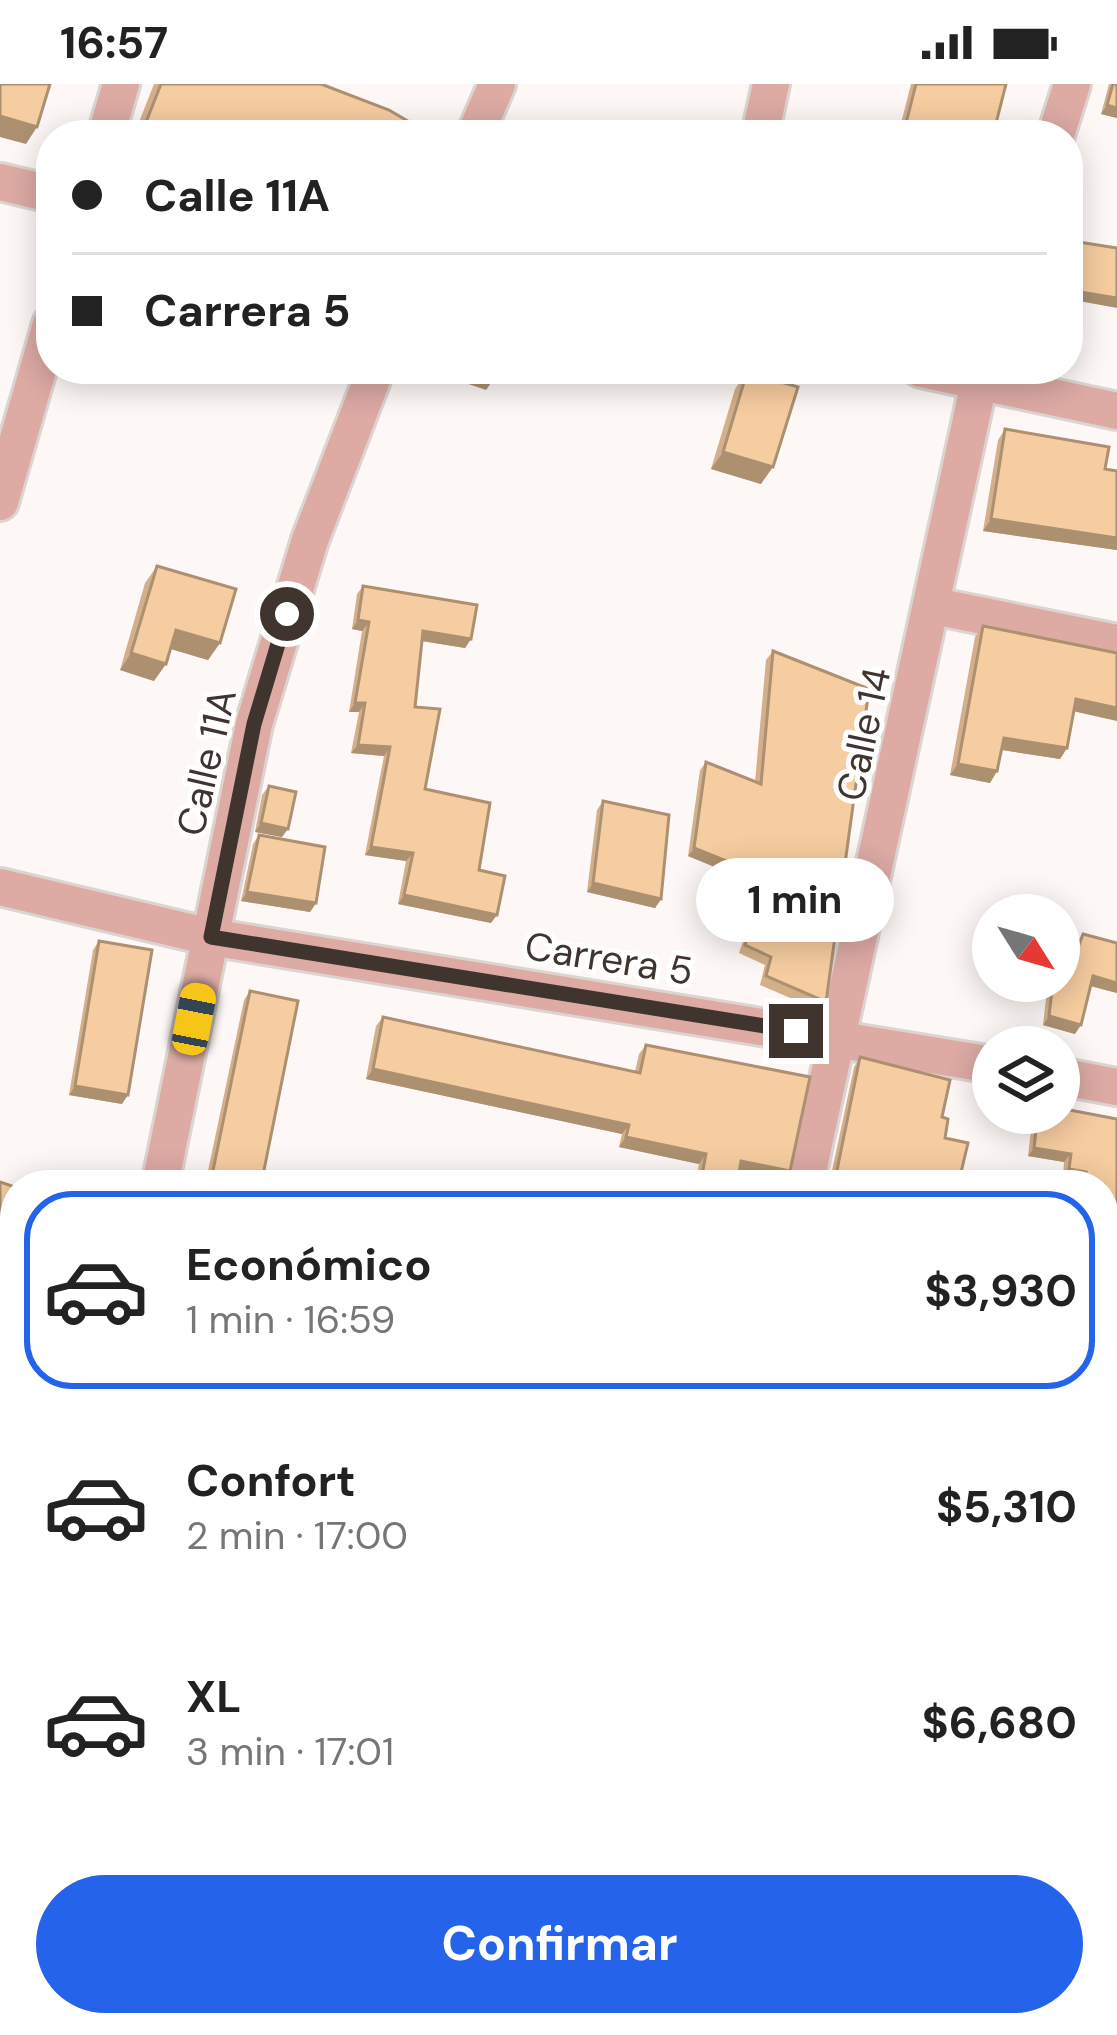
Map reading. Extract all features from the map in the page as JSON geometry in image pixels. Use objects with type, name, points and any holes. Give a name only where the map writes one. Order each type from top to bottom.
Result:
[{"type":"street","points":[[110,120],[121,84]]},
{"type":"street","points":[[482,120],[497,84]]},
{"type":"street","points":[[763,120],[771,84]]},
{"type":"street","points":[[1061,120],[1072,84]]},
{"type":"street","points":[[0,182],[36,190]]},
{"type":"street","points":[[0,502],[36,376]]},
{"type":"street","name":"Calle 11A","points":[[163,1170],[254,724],[310,540],[370,384]]},
{"type":"street","name":"Calle 14","points":[[809,1170],[841,1038],[978,384]]},
{"type":"street","points":[[1013,384],[1117,412]]},
{"type":"street","points":[[934,606],[1117,644]]},
{"type":"street","name":"Carrera 5","points":[[0,887],[211,937],[972,1061]]},
{"type":"street","points":[[1080,1080],[1117,1087]]},
{"type":"building","points":[[0,84],[50,84],[36,127],[0,116]]},
{"type":"building","points":[[161,84],[321,84],[406,120],[147,120]]},
{"type":"building","points":[[916,84],[1006,84],[997,120],[907,120]]},
{"type":"building","points":[[1113,84],[1117,84],[1117,108],[1107,105]]},
{"type":"building","points":[[1083,243],[1117,248],[1117,298],[1083,292]]},
{"type":"building","points":[[743,384],[798,387],[773,467],[723,452]]},
{"type":"building","points":[[1005,429],[1109,447],[1105,469],[1117,471],[1117,538],[991,519]]},
{"type":"building","points":[[157,566],[236,589],[220,643],[176,630],[166,664],[131,653]]},
{"type":"building","points":[[363,586],[477,605],[471,639],[423,631],[415,707],[440,709],[425,789],[490,803],[479,870],[505,876],[497,915],[404,895],[413,853],[371,847],[390,747],[358,745],[365,703],[355,703],[369,622],[358,620]]},
{"type":"building","points":[[983,626],[1117,653],[1117,708],[1076,699],[1067,748],[1004,738],[997,771],[958,764]]},
{"type":"building","points":[[773,651],[869,689],[826,1002],[766,976],[771,957],[745,945],[763,892],[752,888],[756,873],[694,848],[706,762],[761,784]]},
{"type":"building","points":[[269,786],[296,792],[288,829],[261,823]]},
{"type":"building","points":[[603,801],[669,815],[661,899],[593,883]]},
{"type":"building","points":[[259,835],[325,847],[316,903],[247,892]]},
{"type":"building","points":[[1083,934],[1117,943],[1117,983],[1093,976],[1081,1025],[1049,1016],[1051,1002],[1080,1002]]},
{"type":"building","points":[[99,941],[152,950],[128,1095],[75,1086]]},
{"type":"building","points":[[250,991],[298,1001],[264,1170],[213,1170]]},
{"type":"building","points":[[383,1017],[640,1073],[646,1045],[810,1077],[790,1170],[741,1161],[740,1170],[703,1170],[706,1154],[626,1137],[629,1125],[373,1069]]},
{"type":"building","points":[[860,1057],[950,1080],[942,1117],[948,1119],[945,1138],[968,1143],[962,1170],[837,1170]]},
{"type":"building","points":[[1080,1112],[1117,1119],[1117,1170],[1069,1169],[1071,1154],[1034,1148],[1036,1134],[1080,1134]]},
{"type":"route","points":[[287,614],[254,724],[211,937],[796,1031]]}]
